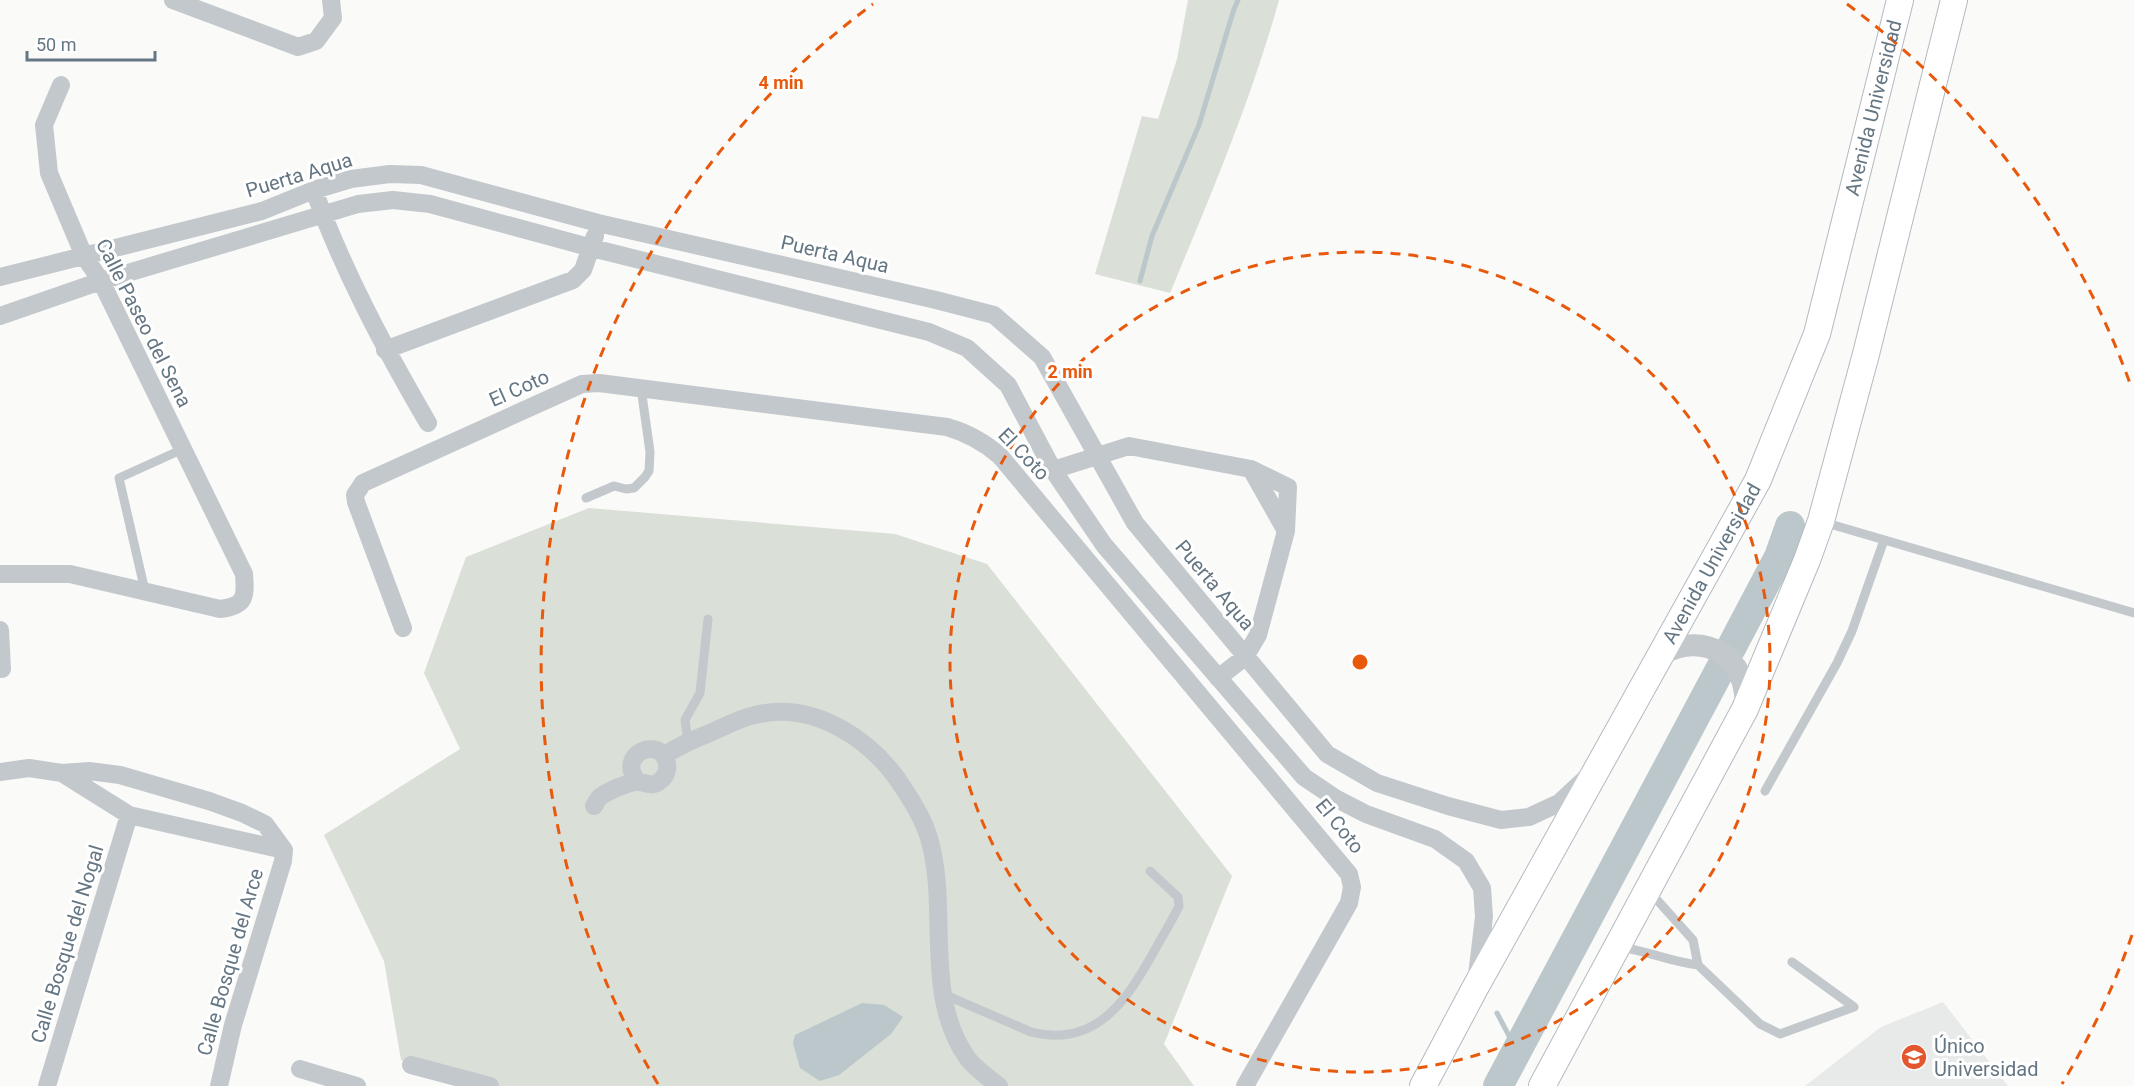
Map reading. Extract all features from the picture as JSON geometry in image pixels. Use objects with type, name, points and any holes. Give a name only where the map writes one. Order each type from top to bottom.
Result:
[{"type":"main road","name":"Avenida Universidad","points":[[1423,1086],[1475,988],[1758,480],[1817,334],[1900,0]]},
{"type":"main road","points":[[1542,1086],[1745,710],[1807,560],[1821,521],[1869,342],[1954,0]]},
{"type":"street","points":[[173,0],[298,47],[316,41],[333,18],[332,0]]},
{"type":"street","name":"Calle Paseo del Sena","points":[[61,85],[44,125],[49,173],[84,256],[101,281],[244,574],[245,591],[242,602],[233,608],[220,609],[145,591]]},
{"type":"street","name":"Puerta Aqua","points":[[0,277],[262,211],[314,190],[351,179],[390,174],[421,175],[598,223],[994,315],[1042,357],[1095,456],[1135,523],[1327,754],[1377,783],[1501,820],[1529,818],[1559,803],[1597,768]]},
{"type":"street","points":[[314,190],[323,215],[385,350],[428,423]]},
{"type":"street","points":[[0,316],[101,281],[358,204],[393,200],[430,204],[592,248],[929,332],[967,348],[1008,385],[1053,470],[1104,544],[1304,777],[1335,798],[1366,814],[1435,839],[1466,861],[1482,888],[1484,917],[1475,988]]},
{"type":"street","points":[[385,350],[573,280],[583,270],[592,248],[598,223]]},
{"type":"street","name":"El Coto","points":[[403,628],[356,502],[355,495],[363,483],[582,384],[641,388],[947,427],[965,432],[985,442],[1000,456],[1349,874],[1352,887],[1349,903],[1245,1086]]},
{"type":"street","points":[[1053,470],[1129,446],[1251,469],[1288,487],[1286,531],[1258,635],[1245,657],[1218,678]]},
{"type":"street","points":[[0,574],[70,574],[145,591]]},
{"type":"street","points":[[0,630],[2,669]]},
{"type":"street","points":[[1660,655],[1679,646],[1689,645],[1710,647],[1719,651],[1728,658],[1742,676],[1747,698],[1745,710]]},
{"type":"street","points":[[664,756],[676,747],[754,715],[786,712],[819,719],[852,734],[866,744],[894,772],[913,802],[929,835],[938,873],[939,945],[943,994],[952,1031],[969,1061],[999,1086]]},
{"type":"street","points":[[638,782],[631,768],[636,754],[650,749],[664,756]]},
{"type":"street","points":[[594,806],[600,797],[615,789],[638,782],[652,785],[664,777],[667,770],[664,756]]},
{"type":"street","points":[[0,772],[30,768],[62,773],[89,771],[120,775],[209,801],[265,824],[284,850]]},
{"type":"street","points":[[62,773],[129,815],[284,850]]},
{"type":"street","name":"Calle Bosque del Nogal","points":[[47,1086],[129,815]]},
{"type":"street","name":"Calle Bosque del Arce","points":[[219,1086],[233,1025],[283,861],[284,850]]},
{"type":"street","points":[[411,1065],[490,1086]]},
{"type":"street","points":[[300,1069],[357,1086]]},
{"type":"lane","points":[[586,498],[614,486],[634,488],[649,471],[650,452],[641,388]]},
{"type":"lane","points":[[145,591],[119,478],[183,449]]},
{"type":"lane","points":[[1821,521],[2134,613]]},
{"type":"lane","points":[[1765,791],[1852,632],[1884,540]]},
{"type":"lane","points":[[688,742],[685,720],[700,693],[708,619]]},
{"type":"lane","points":[[943,994],[1031,1032],[1045,1035],[1060,1036],[1081,1031],[1101,1022],[1118,1007],[1133,988],[1179,906],[1178,897],[1149,871]]},
{"type":"lane","points":[[1648,890],[1693,940],[1698,965],[1760,1024],[1780,1034],[1854,1007],[1792,962]]},
{"type":"lane","points":[[1618,947],[1646,951],[1674,962],[1698,965]]},
{"type":"shaded area","points":[[1188,0],[1279,0],[1243,112],[1170,293],[1095,274],[1142,116],[1158,119],[1177,59]]},
{"type":"shaded area","points":[[589,508],[895,534],[987,564],[1232,876],[1164,1044],[1194,1086],[472,1086],[401,1060],[384,961],[324,835],[460,749],[424,673],[466,557]]},
{"type":"shaded area","name":"Único Universidad","points":[[1943,1002],[2008,1086],[1805,1086],[1881,1027]]},
{"type":"shaded area","points":[[862,1003],[884,1005],[903,1017],[891,1034],[839,1075],[820,1081],[800,1068],[793,1043],[795,1035]]},
{"type":"waterway","points":[[1140,281],[1152,236],[1199,125],[1238,0]]},
{"type":"waterway","points":[[1731,648],[1779,557],[1790,526]]},
{"type":"waterway","points":[[1498,1086],[1722,666]]},
{"type":"waterway","points":[[1497,1013],[1517,1051]]},
{"type":"place","name":"Único Universidad","points":[[1914,1057]]}]
